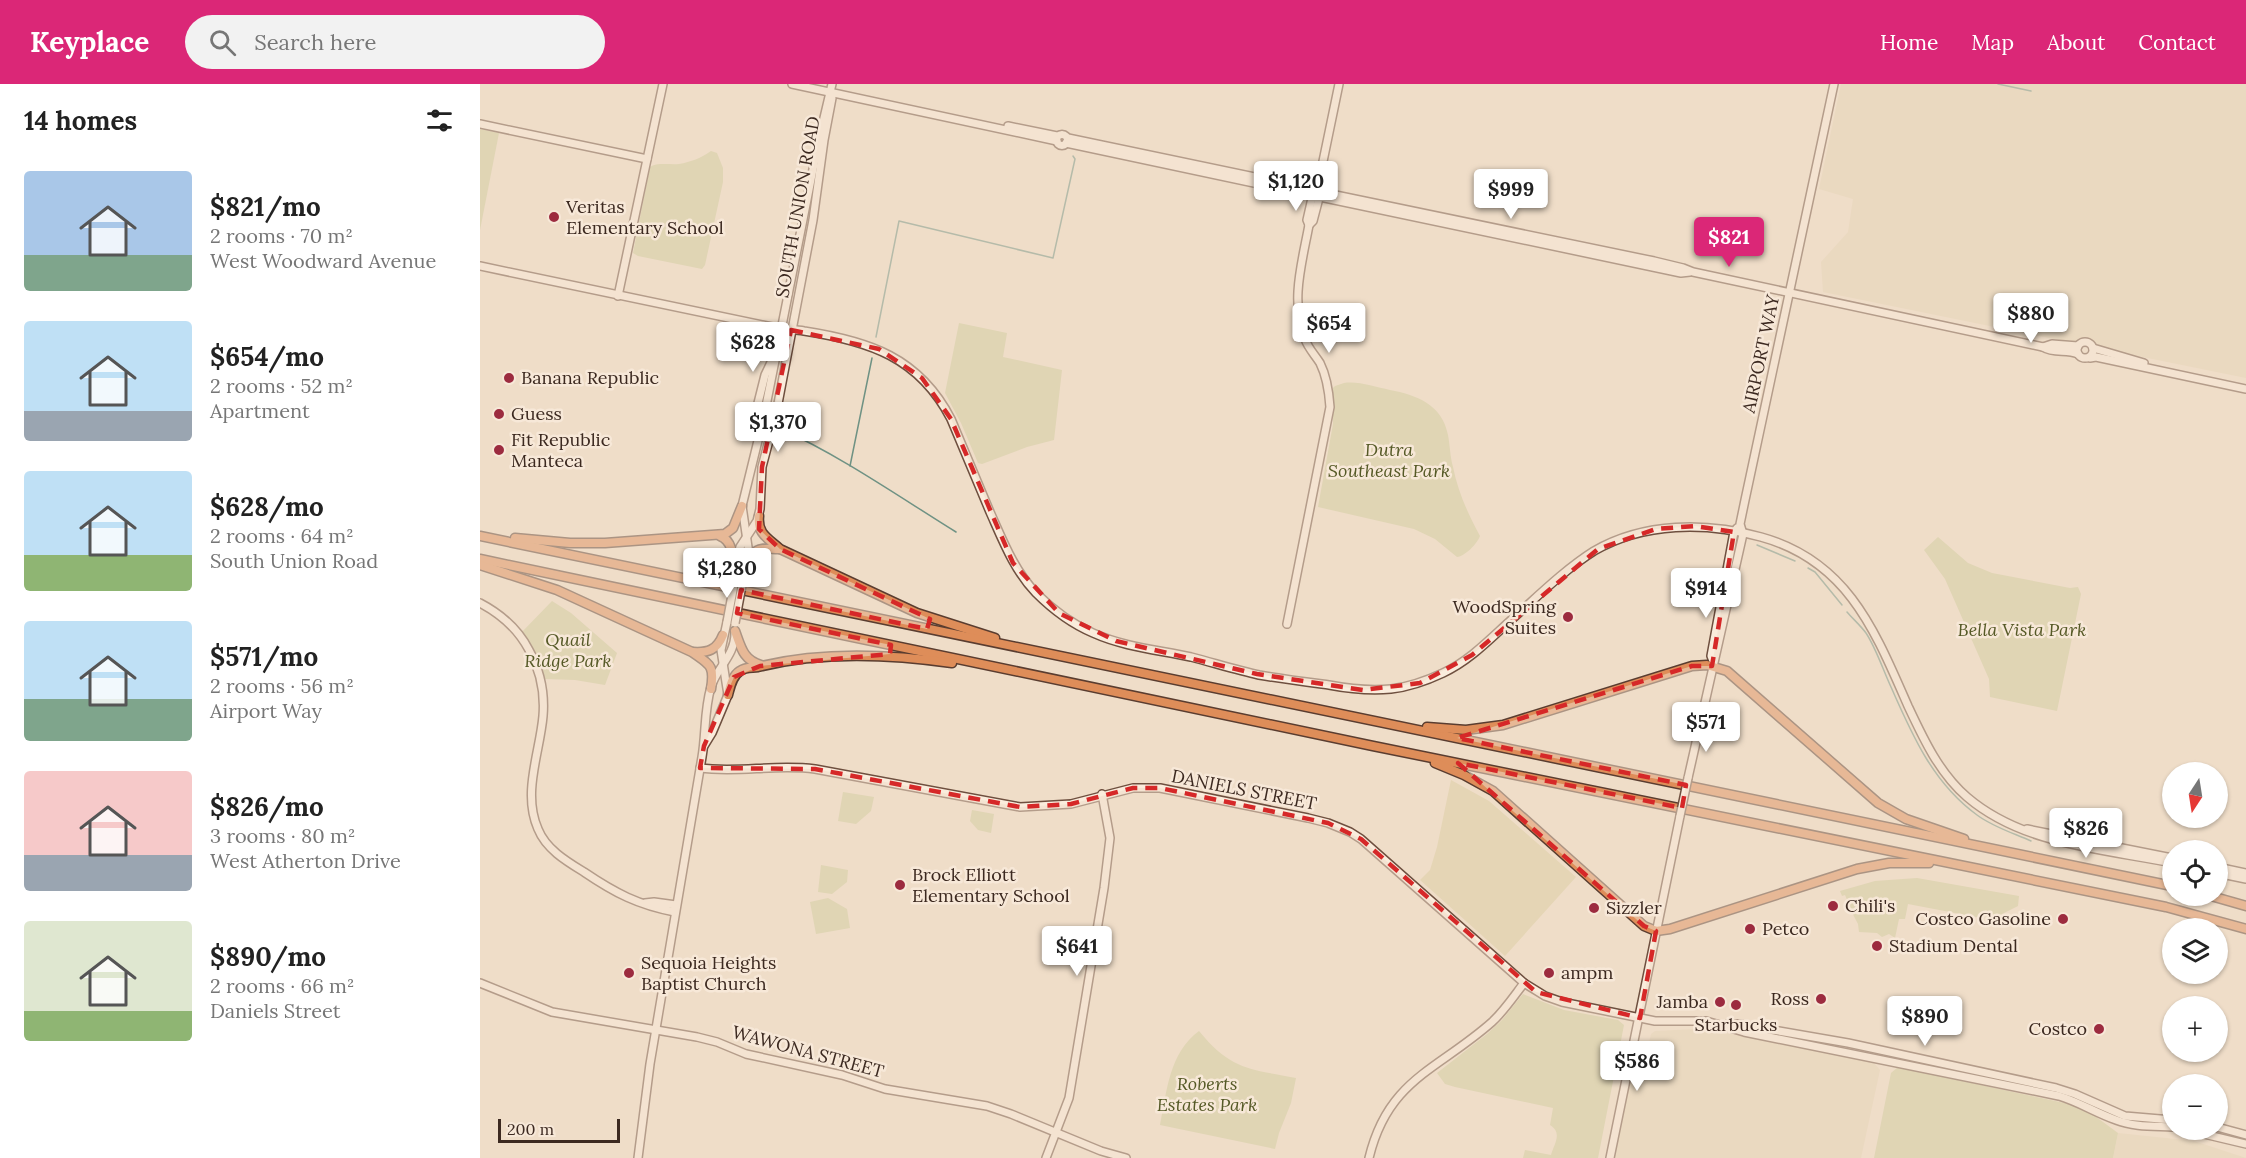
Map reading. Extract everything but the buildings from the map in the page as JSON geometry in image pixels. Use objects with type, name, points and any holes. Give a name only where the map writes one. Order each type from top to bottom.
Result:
[{"type":"highway","points":[[480,534],[587,543],[631,542],[727,534],[742,506]]},
{"type":"highway","points":[[759,516],[762,534],[780,549],[916,613],[1023,649]]},
{"type":"highway","points":[[480,534],[1023,649],[2162,884]]},
{"type":"highway","points":[[713,535],[724,537],[730,544],[739,579]]},
{"type":"highway","points":[[747,567],[758,550],[765,547],[780,549]]},
{"type":"highway","points":[[480,559],[1373,746],[2166,907],[2246,929]]},
{"type":"highway","points":[[480,565],[557,590],[685,649],[711,666],[714,674],[711,689]]},
{"type":"highway","points":[[732,625],[745,657],[753,663],[762,665]]},
{"type":"highway","points":[[685,649],[704,653],[719,644],[723,635]]},
{"type":"highway","points":[[728,695],[734,677],[739,671],[762,665],[843,656],[912,658],[951,663],[1134,696]]},
{"type":"highway","points":[[1373,721],[1466,730],[1495,727],[1534,717],[1682,668],[1712,663],[1726,671],[1878,803],[1914,822],[1999,850]]},
{"type":"highway","points":[[1373,746],[1446,767],[1493,791],[1644,926],[1656,931],[1670,929],[1835,875],[1879,864],[1912,862],[1974,868]]},
{"type":"highway","points":[[2228,901],[2246,906]]},
{"type":"street","points":[[618,296],[663,84]]},
{"type":"street","points":[[792,84],[831,88],[929,112],[1057,139],[1060,145],[1067,141],[1654,261],[1693,272],[2043,347],[2052,344],[2078,350],[2084,359],[2096,357],[2246,386]]},
{"type":"street","points":[[1287,624],[1330,408],[1326,379],[1320,364],[1306,342],[1297,299],[1300,271],[1309,225],[1313,221],[1316,193],[1339,84]]},
{"type":"street","name":"AIRPORT WAY","points":[[1610,1158],[1712,663],[1711,656],[1734,532],[1740,524],[1834,84]]},
{"type":"street","name":"SOUTH UNION ROAD","points":[[739,579],[747,567],[749,551],[742,506],[764,416],[831,88]]},
{"type":"street","name":"SOUTH UNION ROAD","points":[[638,1158],[656,1030],[704,746],[703,731],[711,689],[733,649],[732,625],[739,579],[737,556],[759,516],[762,467],[769,433],[776,414],[818,190],[832,98],[831,88]]},
{"type":"street","points":[[480,124],[647,159]]},
{"type":"street","points":[[480,266],[782,329],[802,330],[840,338],[879,349],[903,361],[939,398],[951,419],[1013,563],[1030,586],[1059,613],[1088,631],[1116,641],[1257,674],[1363,690],[1389,689],[1420,682],[1447,672],[1472,656],[1584,558],[1613,542],[1634,534],[1676,527],[1704,527],[1769,539],[1802,554],[1832,576],[1855,600],[1880,644],[1922,736],[1942,769],[1967,796],[2010,824],[2045,838],[2162,861]]},
{"type":"street","points":[[2078,350],[2082,343],[2087,342],[2093,348],[2140,362],[2246,386]]},
{"type":"street","points":[[2090,358],[2093,348]]},
{"type":"street","points":[[750,413],[757,407],[767,368],[777,351]]},
{"type":"street","points":[[764,416],[768,421],[769,433]]},
{"type":"street","name":"AIRPORT WAY","points":[[1712,663],[1717,657],[1743,534],[1740,524]]},
{"type":"street","points":[[480,603],[499,614],[518,632],[540,672],[544,696],[543,715],[531,798],[538,831],[561,857],[615,893],[642,903],[654,902],[676,909]]},
{"type":"street","name":"SOUTH UNION ROAD","points":[[704,746],[728,695],[721,650],[723,635],[732,625]]},
{"type":"street","name":"DANIELS STREET","points":[[700,768],[728,770],[784,766],[814,769],[1020,807],[1071,804],[1133,788],[1169,789],[1308,818],[1339,827],[1361,839],[1524,983],[1549,998],[1640,1018],[1722,1025],[1744,1032],[2059,1096],[2077,1101],[2128,1124],[2162,1126]]},
{"type":"street","points":[[1046,1158],[1069,1098],[1110,850],[1109,825],[1102,795]]},
{"type":"street","points":[[2010,824],[2162,856]]},
{"type":"street","points":[[2228,869],[2246,873]]},
{"type":"street","points":[[2228,875],[2246,879]]},
{"type":"street","name":"WAWONA STREET","points":[[480,983],[552,1012],[717,1042],[746,1054],[842,1075],[885,1089],[987,1106],[1101,1151],[1126,1158]]},
{"type":"street","points":[[1369,1158],[1382,1120],[1396,1098],[1413,1081],[1492,1022],[1524,983]]},
{"type":"street","name":"DANIELS STREET","points":[[1722,1025],[1738,1023],[1848,1043],[2056,1088],[2126,1116],[2162,1119]]},
{"type":"street","points":[[2228,1130],[2246,1135]]},
{"type":"street","points":[[2228,1140],[2246,1144]]},
{"type":"highlighted area","points":[[791,330],[879,349],[922,378],[951,419],[1013,563],[1059,613],[1116,641],[1257,674],[1363,690],[1420,683],[1472,655],[1598,549],[1656,529],[1695,526],[1734,532],[1712,666],[1692,666],[1457,738],[1686,785],[1682,808],[1458,763],[1644,926],[1656,931],[1640,1018],[1536,992],[1361,839],[1328,823],[1160,788],[1133,788],[1071,804],[1020,807],[815,769],[700,768],[704,746],[734,677],[760,666],[890,654],[891,645],[737,613],[741,590],[927,629],[930,619],[780,549],[759,529],[762,467]]},
{"type":"shaded area","points":[[1841,84],[2246,84],[2246,378],[1823,292],[1821,262],[1848,232],[1853,199],[1819,189]]},
{"type":"shaded area","points":[[1451,780],[1489,801],[1576,877],[1505,956],[1420,880],[1430,870]]},
{"type":"shaded area","points":[[1697,1029],[1874,1063],[1880,1070],[1861,1158],[1612,1158],[1624,1102],[1631,1083],[1640,1084],[1651,1034],[1655,1031]]},
{"type":"shaded area","points":[[2118,1133],[2162,1138],[2162,1140],[2194,1141],[2246,1158],[2113,1158]]},
{"type":"green space","points":[[480,129],[499,133],[480,230]]},
{"type":"green space","points":[[711,151],[717,153],[723,168],[723,182],[705,265],[702,269],[633,253],[650,167],[688,162]]},
{"type":"green space","points":[[959,323],[1007,333],[1003,357],[1062,370],[1054,440],[1027,447],[982,464],[978,463],[945,393]]},
{"type":"green space","name":"Dutra Southeast Park","points":[[1344,383],[1361,384],[1418,398],[1434,408],[1440,416],[1448,435],[1458,485],[1480,536],[1467,552],[1457,557],[1435,539],[1414,529],[1318,507],[1333,424],[1333,388]]},
{"type":"green space","name":"Bella Vista Park","points":[[1938,537],[1968,563],[1992,573],[2070,588],[2078,587],[2081,594],[2057,711],[1990,697],[1989,679],[1945,579],[1924,550]]},
{"type":"green space","name":"Quail Ridge Park","points":[[552,601],[571,613],[617,653],[605,685],[575,680],[545,679],[536,654],[522,632]]},
{"type":"green space","points":[[843,792],[874,797],[871,811],[856,824],[838,821]]},
{"type":"green space","points":[[972,810],[994,814],[991,833],[978,830],[970,821]]},
{"type":"green space","points":[[821,865],[848,870],[847,882],[832,894],[818,892]]},
{"type":"green space","points":[[1917,878],[2019,896],[2018,906],[2000,915],[1976,917],[1908,904],[1905,919],[1899,919],[1895,938],[1889,934],[1882,937],[1877,933],[1859,932],[1858,924],[1845,895],[1842,896],[1840,891],[1875,881]]},
{"type":"green space","points":[[828,898],[847,909],[850,928],[816,934],[810,902]]},
{"type":"green space","points":[[1523,994],[1564,1010],[1618,1020],[1624,1025],[1598,1158],[1523,1158],[1525,1150],[1551,1155],[1557,1135],[1550,1125],[1553,1108],[1445,1084],[1437,1073],[1487,1034]]},
{"type":"green space","name":"Roberts Estates Park","points":[[1199,1031],[1210,1044],[1231,1061],[1253,1069],[1296,1078],[1291,1103],[1275,1149],[1160,1125],[1175,1061],[1189,1040]]},
{"type":"green space","points":[[1898,1067],[2069,1104],[2088,1111],[2118,1133],[2113,1158],[1874,1158],[1891,1073]]},
{"type":"waterway","points":[[1998,84],[2031,91]]},
{"type":"waterway","points":[[876,337],[899,221],[1053,258],[1075,159],[1073,156]]},
{"type":"waterway","points":[[850,466],[872,358]]},
{"type":"waterway","points":[[779,428],[847,464],[956,532]]},
{"type":"waterway","points":[[1757,545],[1795,561]]},
{"type":"waterway","points":[[1808,568],[1815,572],[1842,605]]},
{"type":"waterway","points":[[1847,612],[1870,639],[1916,740],[1925,757],[1948,788],[1983,819],[2031,841]]},
{"type":"place","name":"Veritas Elementary School","points":[[554,217]]},
{"type":"place","name":"Banana Republic","points":[[509,378]]},
{"type":"place","name":"Guess","points":[[499,414]]},
{"type":"place","name":"Fit Republic Manteca","points":[[499,450]]},
{"type":"place","name":"WoodSpring Suites","points":[[1568,617]]},
{"type":"place","name":"Brock Elliott Elementary School","points":[[900,885]]},
{"type":"place","name":"Chili's","points":[[1833,906]]},
{"type":"place","name":"Sizzler","points":[[1594,908]]},
{"type":"place","name":"Costco Gasoline","points":[[2063,919]]},
{"type":"place","name":"Petco","points":[[1750,929]]},
{"type":"place","name":"Stadium Dental","points":[[1877,946]]},
{"type":"place","name":"Sequoia Heights Baptist Church","points":[[629,973]]},
{"type":"place","name":"ampm","points":[[1549,973]]},
{"type":"place","name":"Ross","points":[[1821,999]]},
{"type":"place","name":"Jamba","points":[[1720,1002]]},
{"type":"place","name":"Starbucks","points":[[1736,1005]]},
{"type":"place","name":"Costco","points":[[2099,1029]]}]
